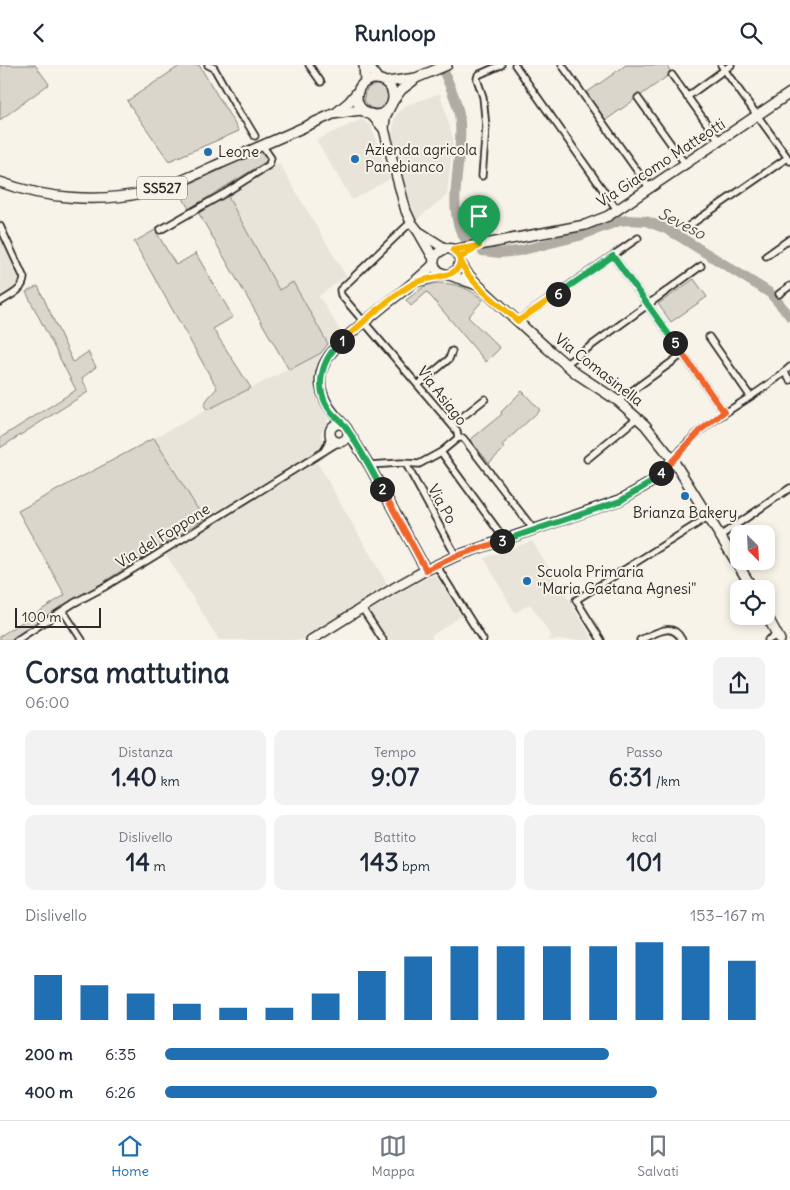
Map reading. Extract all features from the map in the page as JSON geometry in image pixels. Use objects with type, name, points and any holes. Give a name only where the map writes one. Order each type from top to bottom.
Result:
[{"type":"street","points":[[309,65],[321,82]]},
{"type":"street","points":[[364,65],[365,82],[377,78]]},
{"type":"street","points":[[368,65],[377,78],[386,82],[393,91],[391,105],[385,117],[384,129],[411,222],[418,231],[436,268],[446,274]]},
{"type":"street","name":"SS527","points":[[386,82],[416,78],[447,65]]},
{"type":"street","points":[[482,176],[486,127],[483,97],[477,79],[478,75],[501,65]]},
{"type":"street","points":[[515,65],[618,211]]},
{"type":"street","points":[[562,65],[650,189]]},
{"type":"street","points":[[687,97],[723,68],[731,65]]},
{"type":"street","points":[[212,66],[255,136]]},
{"type":"street","points":[[690,225],[789,159],[723,68]]},
{"type":"street","points":[[672,75],[720,142]]},
{"type":"street","name":"SS527","points":[[0,182],[26,190],[72,197],[93,198],[146,192],[177,183],[334,114],[353,111],[378,115],[391,105],[401,90],[416,78]]},
{"type":"street","name":"SS527","points":[[334,114],[349,102],[365,82]]},
{"type":"street","points":[[358,91],[358,102],[384,129]]},
{"type":"street","name":"Via Giacomo Matteotti","points":[[450,249],[475,247],[585,225],[618,211],[790,93]]},
{"type":"street","points":[[638,98],[686,165]]},
{"type":"street","points":[[160,230],[270,165],[271,158],[262,145]]},
{"type":"street","name":"Via Asiago","points":[[411,222],[340,291],[341,295],[452,425],[458,433],[458,438],[463,439],[467,443],[534,530]]},
{"type":"street","points":[[0,226],[23,274],[24,281],[22,286],[0,302]]},
{"type":"street","points":[[416,282],[457,270],[460,260],[450,249],[418,231]]},
{"type":"street","points":[[518,321],[638,238]]},
{"type":"street","points":[[766,256],[790,239]]},
{"type":"street","name":"Via Giacomo Matteotti","points":[[460,260],[475,247]]},
{"type":"street","points":[[357,445],[334,441],[331,431],[330,412],[321,388],[321,375],[325,361],[335,347],[363,322],[416,282],[434,261],[437,253],[450,249]]},
{"type":"street","points":[[613,256],[724,412]]},
{"type":"street","name":"Via Comasinella","points":[[460,260],[467,273],[479,286],[566,364],[583,378],[618,401],[637,418],[673,460],[747,580]]},
{"type":"street","points":[[566,364],[701,266]]},
{"type":"street","name":"Via Comasinella","points":[[446,274],[479,286]]},
{"type":"street","points":[[779,294],[790,286]]},
{"type":"street","points":[[709,337],[750,396]]},
{"type":"street","points":[[418,385],[449,359],[452,351]]},
{"type":"street","points":[[618,401],[684,354]]},
{"type":"street","points":[[312,640],[362,607],[436,565],[456,556],[620,501],[650,483],[702,429],[790,367]]},
{"type":"street","points":[[784,372],[790,380]]},
{"type":"street","points":[[452,425],[485,399]]},
{"type":"street","points":[[330,412],[346,428],[357,445],[426,570]]},
{"type":"street","points":[[587,459],[637,418]]},
{"type":"street","points":[[323,453],[328,444],[331,431],[338,424],[346,428],[348,436],[341,442]]},
{"type":"street","points":[[369,465],[419,464],[426,462],[441,453],[458,438]]},
{"type":"street","name":"Via del Foppone","points":[[17,640],[74,603],[106,586],[341,442]]},
{"type":"street","points":[[441,453],[505,541]]},
{"type":"street","name":"Via Po","points":[[406,464],[456,556]]},
{"type":"street","points":[[720,536],[790,488]]},
{"type":"street","points":[[601,640],[576,601],[708,517]]},
{"type":"street","points":[[436,565],[483,640]]},
{"type":"street","points":[[443,577],[449,573]]},
{"type":"street","points":[[362,607],[383,640]]},
{"type":"street","points":[[63,611],[82,640]]},
{"type":"street","points":[[768,640],[779,638],[772,625]]},
{"type":"street","points":[[640,640],[670,629],[678,633],[682,640]]},
{"type":"shaded area","points":[[0,65],[35,65],[49,84],[0,120]]},
{"type":"shaded area","points":[[181,65],[199,65],[239,131],[169,161],[127,101]]},
{"type":"shaded area","points":[[626,65],[666,65],[672,73],[606,120],[586,93]]},
{"type":"shaded area","points":[[376,85],[385,88],[388,97],[385,106],[376,109],[367,106],[364,97],[367,88]]},
{"type":"shaded area","points":[[440,93],[453,138],[447,195],[416,220],[391,140],[395,116],[407,105]]},
{"type":"shaded area","name":"Azienda agricola Panebianco","points":[[362,119],[371,126],[390,179],[352,200],[316,140]]},
{"type":"shaded area","points":[[260,152],[266,155],[267,161],[189,209],[178,189]]},
{"type":"shaded area","points":[[279,163],[346,276],[319,296],[341,332],[328,344],[293,282],[279,290],[227,195]]},
{"type":"shaded area","points":[[227,195],[279,290],[293,282],[328,344],[321,353],[289,370],[198,212]]},
{"type":"shaded area","points":[[155,230],[176,265],[195,254],[195,252],[233,317],[213,329],[251,388],[207,410],[204,405],[217,388],[134,242]]},
{"type":"shaded area","points":[[0,237],[7,247],[19,278],[18,286],[0,298]]},
{"type":"shaded area","points":[[694,279],[707,297],[671,322],[658,304]]},
{"type":"shaded area","points":[[437,283],[462,287],[473,292],[483,300],[468,317],[500,348],[486,362],[427,292],[411,306],[406,300],[425,286]]},
{"type":"shaded area","points":[[38,286],[73,362],[88,352],[96,367],[82,378],[88,392],[0,448],[0,438],[76,390],[26,292]]},
{"type":"shaded area","points":[[321,353],[315,389],[328,420],[321,434],[325,446],[204,519],[154,438]]},
{"type":"shaded area","points":[[522,391],[540,410],[502,445],[504,449],[489,463],[470,440],[502,414],[501,412]]},
{"type":"shaded area","points":[[154,438],[204,519],[11,640],[0,640],[0,636],[65,595],[18,511]]},
{"type":"shaded area","points":[[317,462],[387,584],[305,640],[219,640],[165,553]]},
{"type":"shaded area","name":"Scuola Primaria \"Maria Gaetana Agnesi\"","points":[[532,541],[593,640],[547,640],[552,637],[530,604],[515,613],[484,558]]},
{"type":"shaded area","points":[[435,574],[461,616],[431,636],[433,640],[389,640],[369,611]]},
{"type":"waterway","name":"Seveso","points":[[444,72],[459,116],[460,149],[455,203],[456,216],[459,227],[469,243]]},
{"type":"waterway","name":"Seveso","points":[[482,251],[500,253],[519,251],[579,236],[619,221],[646,221],[682,238],[770,293],[790,316]]},
{"type":"place","name":"Leone","points":[[208,152]]},
{"type":"place","name":"Azienda agricola Panebianco","points":[[355,159]]},
{"type":"place","name":"Brianza Bakery","points":[[685,496]]},
{"type":"place","name":"Scuola Primaria \"Maria Gaetana Agnesi\"","points":[[527,581]]},
{"type":"route","points":[[479,246],[453,250],[457,253],[460,258],[460,262],[467,273],[518,321],[613,256],[724,412],[702,429],[650,483],[620,501],[479,550],[456,556],[426,570],[357,445],[347,429],[330,412],[321,388],[321,375],[325,361],[335,347],[363,322],[416,282],[444,274],[452,274],[459,266],[460,258],[479,246]]}]
